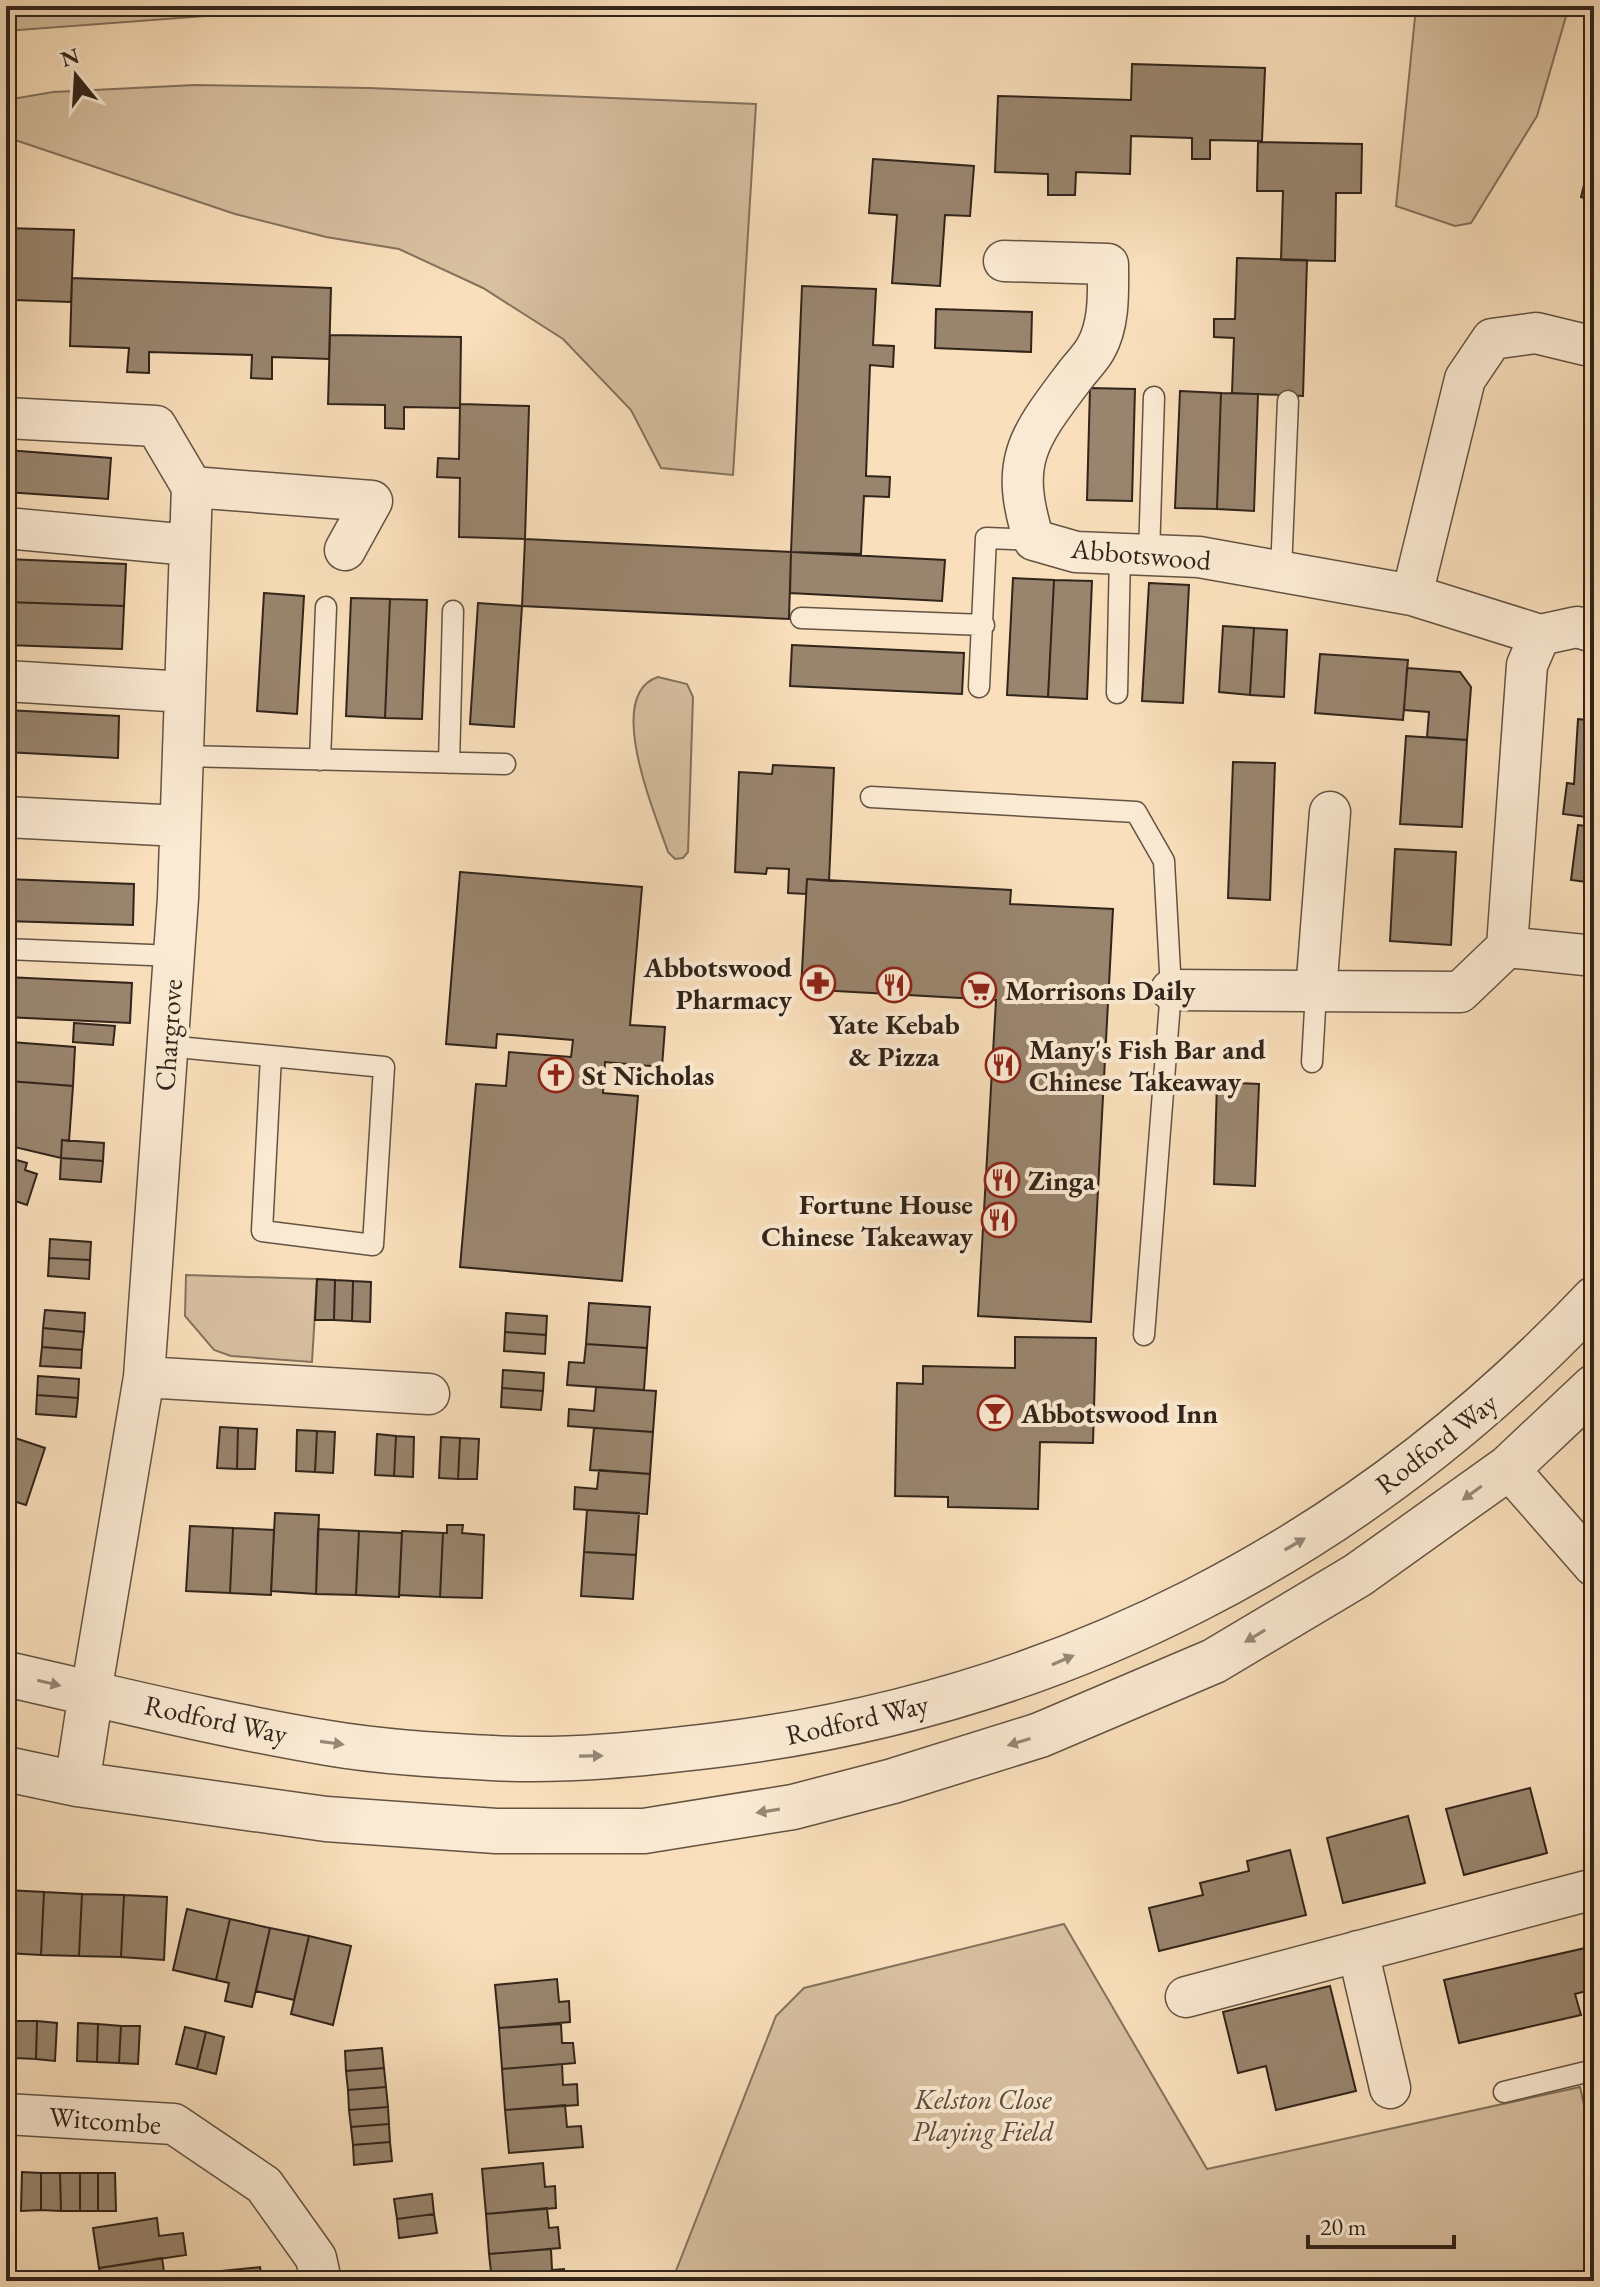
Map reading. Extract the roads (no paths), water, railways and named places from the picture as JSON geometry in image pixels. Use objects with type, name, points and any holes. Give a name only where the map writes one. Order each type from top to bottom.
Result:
[{"type":"street","name":"Abbotswood","points":[[1004,261],[1108,264],[1109,304],[1097,347],[1033,432],[1023,461],[1022,502],[1034,540],[1076,552],[1199,557],[1412,595],[1540,635],[1577,627],[1594,632]]},
{"type":"street","points":[[1412,595],[1465,379],[1492,339],[1536,333],[1594,347]]},
{"type":"street","points":[[6,418],[156,426],[192,487],[372,501],[345,550]]},
{"type":"street","name":"Chargrove","points":[[91,1693],[144,1377],[174,956],[192,487]]},
{"type":"street","points":[[6,528],[190,545]]},
{"type":"street","points":[[1171,990],[1460,992],[1507,947],[1527,665],[1540,635]]},
{"type":"street","points":[[6,681],[185,692]]},
{"type":"street","points":[[1316,992],[1330,812]]},
{"type":"street","points":[[6,817],[180,826]]},
{"type":"street","points":[[1507,947],[1594,956]]},
{"type":"street","name":"Rodford Way","points":[[6,1674],[330,1743],[496,1758],[641,1755],[783,1737],[875,1718],[1021,1678],[1181,1610],[1333,1522],[1468,1422],[1533,1364],[1594,1299]]},
{"type":"street","points":[[144,1377],[429,1394]]},
{"type":"street","points":[[6,1769],[77,1784],[326,1819],[496,1831],[644,1831],[793,1807],[893,1781],[1040,1735],[1214,1661],[1358,1575],[1508,1468],[1594,1387]]},
{"type":"street","points":[[1508,1468],[1594,1566]]},
{"type":"street","points":[[77,1784],[91,1693]]},
{"type":"street","points":[[1186,1997],[1594,1889]]},
{"type":"street","points":[[1358,1951],[1390,2088]]},
{"type":"street","name":"Witcombe","points":[[6,2114],[174,2124],[264,2185],[316,2258],[321,2281]]},
{"type":"lane","points":[[1117,693],[1154,397]]},
{"type":"lane","points":[[1281,572],[1288,401]]},
{"type":"lane","points":[[979,687],[986,538],[1034,540]]},
{"type":"lane","points":[[320,760],[326,607]]},
{"type":"lane","points":[[449,763],[453,611]]},
{"type":"lane","points":[[801,618],[984,625]]},
{"type":"lane","points":[[183,756],[505,764]]},
{"type":"lane","points":[[871,797],[1136,812],[1164,861],[1171,990],[1144,1335]]},
{"type":"lane","points":[[6,949],[174,956]]},
{"type":"lane","points":[[1312,1062],[1316,992]]},
{"type":"lane","points":[[167,1046],[271,1056],[384,1067],[373,1245],[262,1231],[271,1056]]},
{"type":"lane","points":[[1504,2092],[1594,2070]]},
{"type":"place","name":"Abbotswood Pharmacy","points":[[818,983]]},
{"type":"place","name":"Yate Kebab & Pizza","points":[[894,985]]},
{"type":"place","name":"Morrisons Daily","points":[[979,990]]},
{"type":"place","name":"Many's Fish Bar and Chinese Takeaway","points":[[1003,1065]]},
{"type":"place","name":"St Nicholas","points":[[556,1075]]},
{"type":"place","name":"Zinga","points":[[1002,1180]]},
{"type":"place","name":"Fortune House Chinese Takeaway","points":[[999,1220]]},
{"type":"place","name":"Abbotswood Inn","points":[[995,1413]]},
{"type":"park label","name":"Kelston Close Playing Field","points":[[983,2115]]}]
